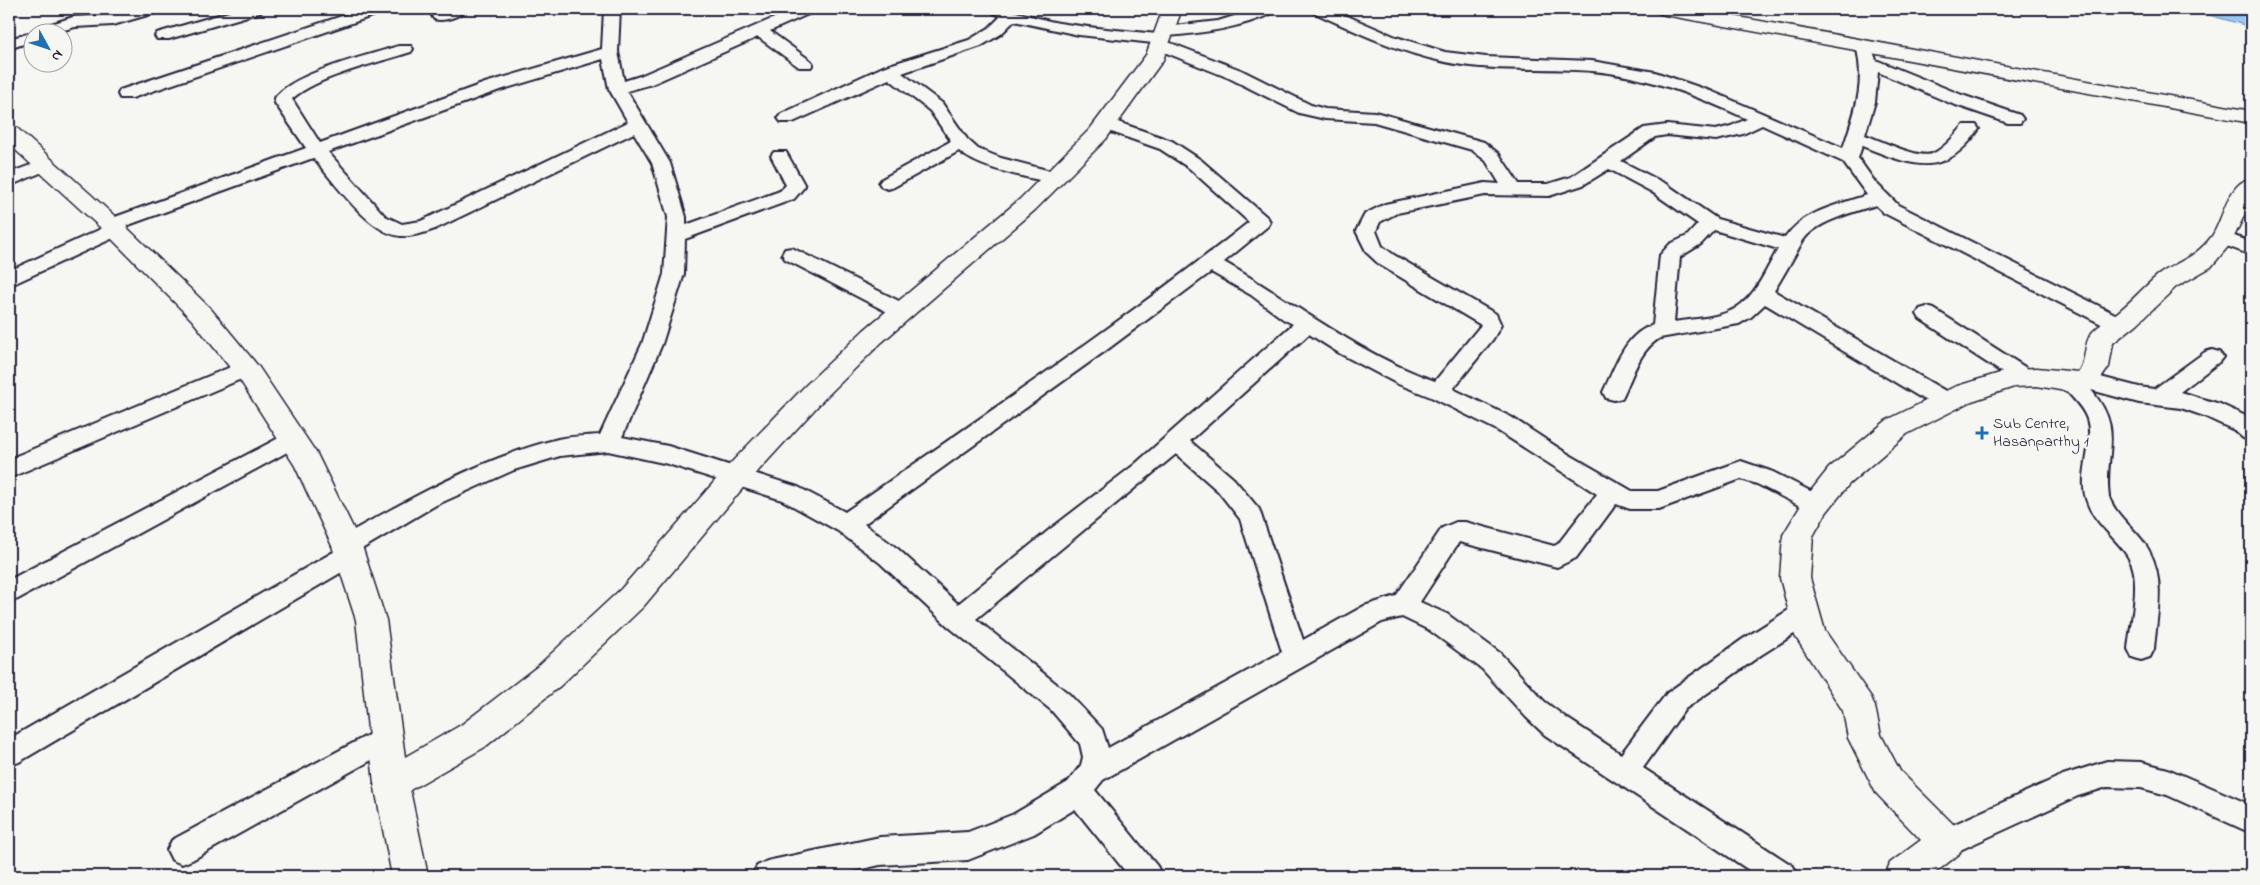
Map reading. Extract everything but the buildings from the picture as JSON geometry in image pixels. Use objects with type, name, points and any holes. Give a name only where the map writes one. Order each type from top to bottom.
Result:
[{"type":"main road","points":[[1665,9],[1868,54],[2251,117]]},
{"type":"main road","points":[[391,783],[473,736],[549,676],[632,598],[737,475],[815,392],[873,336],[1056,178],[1106,124],[1156,56],[1165,31]]},
{"type":"main road","points":[[9,133],[113,227],[200,314],[245,368],[307,462],[348,551],[371,620],[391,783],[410,876]]},
{"type":"main road","points":[[1903,876],[1947,842],[1888,782],[1865,738],[1859,708],[1811,636],[1795,578],[1798,535],[1816,505],[1839,476],[1897,427],[1963,394],[2004,381],[2026,378],[2078,381],[2096,367],[2102,339],[2120,325],[2167,281],[2203,261],[2223,238],[2240,200],[2251,185]]},
{"type":"street","points":[[72,22],[90,19],[113,20],[148,9]]},
{"type":"street","points":[[163,36],[255,9]]},
{"type":"street","points":[[126,94],[378,9]]},
{"type":"street","points":[[440,16],[458,9]]},
{"type":"street","points":[[608,443],[652,344],[674,274],[677,217],[661,162],[617,89],[610,52],[612,9]]},
{"type":"street","points":[[617,89],[646,80],[808,9]]},
{"type":"street","points":[[787,118],[923,58],[975,43],[995,31],[1005,12],[1073,29],[1165,31],[1218,27],[1242,21],[1269,9]]},
{"type":"street","points":[[1319,9],[1393,43],[1424,53],[1464,60],[1510,63],[1565,63],[1637,72],[1670,82],[1761,119],[1849,158],[1878,198],[1891,209],[2120,325]]},
{"type":"street","points":[[760,31],[805,64]]},
{"type":"street","points":[[1165,31],[1234,74],[1310,110],[1325,114],[1375,117],[1478,146],[1493,158],[1512,188]]},
{"type":"street","points":[[9,44],[22,39]]},
{"type":"street","points":[[405,49],[303,84],[287,92],[283,98],[284,103],[316,150],[378,220],[388,228],[411,231],[428,225],[638,124]]},
{"type":"street","points":[[9,279],[113,227],[316,150],[491,87],[610,52]]},
{"type":"street","points":[[1849,158],[1857,138],[1871,84],[1868,54]]},
{"type":"street","points":[[1868,54],[1956,99],[2014,119]]},
{"type":"street","points":[[889,72],[936,108],[961,143],[982,158],[1056,178]]},
{"type":"street","points":[[1439,392],[1486,334],[1491,325],[1489,319],[1387,260],[1374,249],[1368,240],[1367,224],[1380,213],[1392,208],[1485,189],[1549,190],[1563,186],[1577,181],[1650,132],[1667,130],[1716,135],[1737,130],[1761,119]]},
{"type":"street","points":[[846,524],[1101,344],[1211,263],[1261,222],[1195,164],[1166,145],[1106,124]]},
{"type":"street","points":[[1857,138],[1918,159],[1930,160],[1940,156],[1970,129]]},
{"type":"street","points":[[888,183],[961,143]]},
{"type":"street","points":[[676,236],[787,195],[796,186],[780,156]]},
{"type":"street","points":[[1608,161],[1659,188],[1710,224],[1791,246]]},
{"type":"street","points":[[9,180],[44,165]]},
{"type":"street","points":[[1614,392],[1645,336],[1732,319],[1744,314],[1754,306],[1763,294],[1791,246],[1806,228],[1820,219],[1878,198]]},
{"type":"street","points":[[1663,331],[1670,255],[1678,248],[1694,240],[1710,224]]},
{"type":"street","points":[[2223,238],[2251,249]]},
{"type":"street","points":[[792,254],[902,311]]},
{"type":"street","points":[[1211,263],[1258,290],[1290,314],[1308,323],[1346,348],[1406,379],[1439,392],[1503,423],[1612,492],[1630,500],[1659,500],[1741,470],[1758,475],[1816,505]]},
{"type":"street","points":[[1763,294],[1946,402]]},
{"type":"street","points":[[1927,314],[2026,378]]},
{"type":"street","points":[[958,619],[1176,442],[1308,323]]},
{"type":"street","points":[[2158,397],[2212,357]]},
{"type":"street","points":[[9,469],[245,368]]},
{"type":"street","points":[[2078,381],[2139,395],[2182,400],[2212,410],[2248,427]]},
{"type":"street","points":[[2078,381],[2096,411],[2101,424],[2100,453],[2095,484],[2098,499],[2110,518],[2136,550],[2145,567],[2141,648]]},
{"type":"street","points":[[9,592],[292,439]]},
{"type":"street","points":[[1176,442],[1221,479],[1239,497],[1251,516],[1296,657]]},
{"type":"street","points":[[9,753],[348,551],[428,499],[506,464],[560,447],[608,443],[668,455],[790,493],[846,524],[889,556],[958,619],[1060,702],[1092,738],[1097,757],[1086,781]]},
{"type":"street","points":[[1404,606],[1450,535],[1456,532],[1464,532],[1557,557],[1567,551],[1612,492]]},
{"type":"street","points":[[767,876],[880,851],[968,846],[1024,824],[1086,781],[1296,657],[1373,614],[1390,608],[1404,606],[1438,622],[1491,660],[1542,715],[1624,772],[1784,876]]},
{"type":"street","points":[[1624,772],[1663,716],[1676,701],[1752,647],[1804,614]]},
{"type":"street","points":[[182,850],[386,738]]},
{"type":"street","points":[[1947,842],[2073,784],[2107,774],[2141,775],[2168,782],[2251,819]]},
{"type":"street","points":[[1086,781],[1147,876]]},
{"type":"water","points":[[2188,9],[2251,9],[2251,27]]},
{"type":"place","name":"Sub Centre, Hasanparthy 1","points":[[1982,433]]}]
